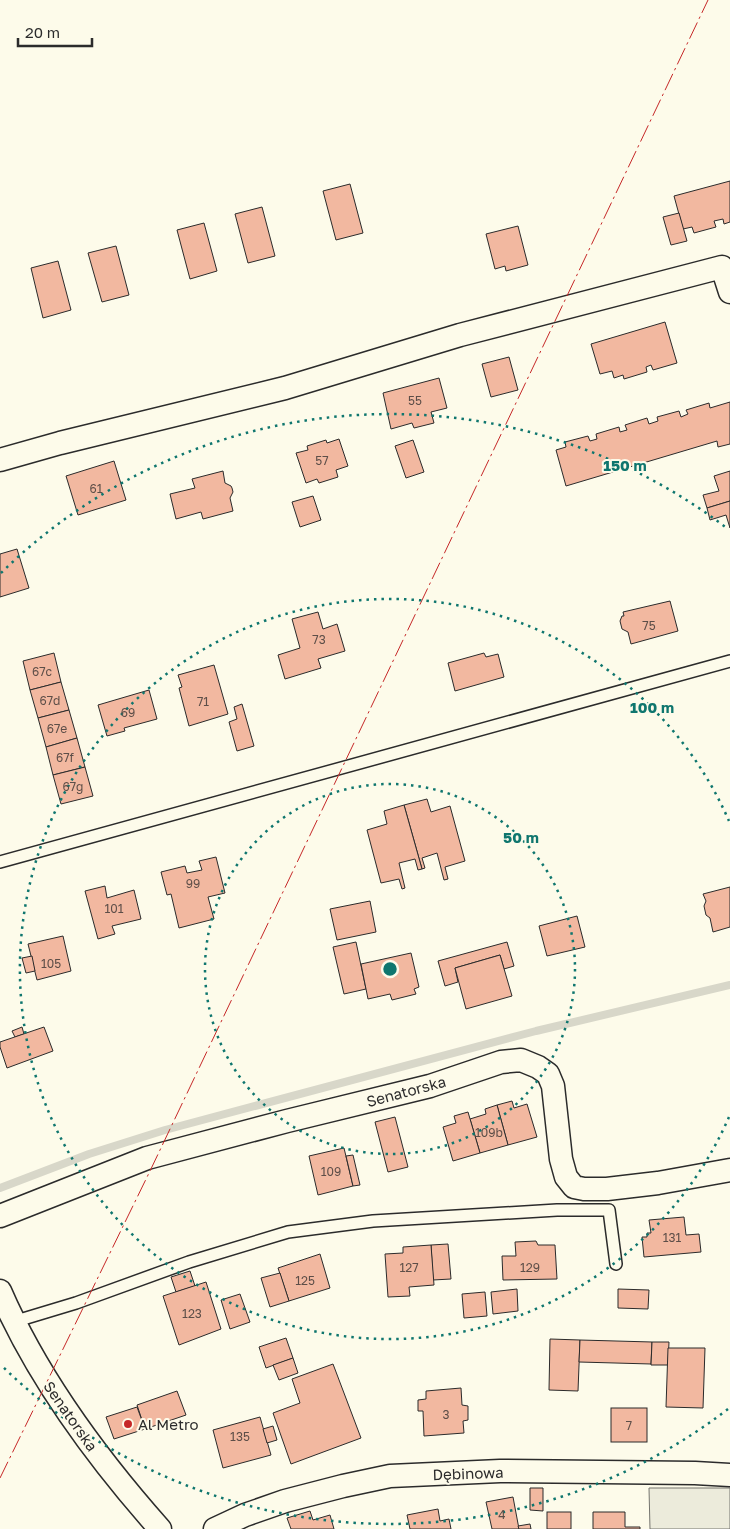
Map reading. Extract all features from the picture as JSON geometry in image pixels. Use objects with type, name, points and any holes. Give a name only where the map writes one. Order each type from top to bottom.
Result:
[{"type":"street","points":[[0,460],[69,441],[286,388],[460,335],[722,267],[730,292]]},
{"type":"street","name":"Senatorska","points":[[0,1216],[147,1158],[430,1086],[501,1062],[522,1060],[548,1074],[553,1086],[561,1159],[566,1177],[574,1187],[607,1189],[658,1183],[730,1170]]},
{"type":"street","name":"Senatorska","points":[[0,1292],[13,1322],[42,1374],[100,1457],[131,1497],[160,1529]]},
{"type":"street","name":"Dębinowa","points":[[215,1529],[245,1515],[285,1501],[390,1476],[500,1471],[666,1472],[730,1475]]},
{"type":"lane","points":[[0,862],[730,661]]},
{"type":"lane","points":[[13,1322],[76,1303],[189,1262],[288,1232],[372,1222],[557,1210],[609,1210],[616,1264]]},
{"type":"shaded area","points":[[649,1488],[730,1488],[730,1529],[650,1529]]},
{"type":"building","points":[[730,181],[730,222],[724,224],[723,219],[714,221],[716,227],[694,233],[692,227],[683,229],[674,196]]},
{"type":"building","points":[[350,184],[363,233],[336,240],[323,191]]},
{"type":"building","points":[[262,207],[275,256],[248,263],[235,214]]},
{"type":"building","points":[[679,213],[687,241],[671,245],[663,217]]},
{"type":"building","points":[[204,223],[217,271],[190,279],[177,230]]},
{"type":"building","points":[[518,226],[528,265],[506,271],[505,266],[495,269],[486,234]]},
{"type":"building","points":[[116,246],[129,295],[102,302],[88,253]]},
{"type":"building","points":[[58,261],[71,310],[43,318],[31,268]]},
{"type":"building","points":[[665,322],[677,363],[653,370],[651,365],[646,367],[647,372],[624,379],[623,375],[614,378],[612,371],[600,374],[591,344]]},
{"type":"building","points":[[509,357],[518,390],[491,397],[482,364]]},
{"type":"building","points":[[439,378],[447,408],[431,412],[434,423],[414,428],[412,423],[391,429],[383,393]]},
{"type":"building","points":[[730,402],[730,444],[718,447],[717,441],[566,486],[556,450],[566,447],[565,442],[588,436],[590,441],[597,439],[596,434],[619,427],[620,432],[627,430],[625,425],[647,418],[649,424],[658,421],[657,417],[679,411],[681,417],[688,414],[686,410],[709,403],[710,408]]},
{"type":"building","points":[[339,439],[348,466],[336,470],[338,477],[319,483],[317,479],[306,483],[296,453],[308,450],[307,446],[326,440],[327,443]]},
{"type":"building","points":[[413,440],[424,472],[406,478],[395,446]]},
{"type":"building","points":[[114,461],[126,500],[78,515],[66,476]]},
{"type":"building","points":[[223,471],[225,483],[231,486],[233,492],[230,498],[233,511],[203,519],[201,512],[176,519],[170,494],[195,488],[192,479]]},
{"type":"building","points":[[730,471],[730,501],[707,508],[703,495],[719,491],[714,476]]},
{"type":"building","points":[[313,496],[321,520],[300,527],[292,502]]},
{"type":"building","points":[[730,501],[730,528],[726,515],[710,520],[707,508]]},
{"type":"building","points":[[17,549],[29,588],[0,597],[0,554]]},
{"type":"building","points":[[670,601],[678,631],[631,644],[628,632],[622,629],[620,621],[622,616],[624,616],[623,612]]},
{"type":"building","points":[[318,612],[323,629],[337,624],[345,651],[318,659],[321,668],[285,679],[278,655],[300,648],[292,619]]},
{"type":"building","points":[[54,653],[61,682],[30,690],[23,661]]},
{"type":"building","points":[[484,653],[486,657],[498,654],[504,677],[455,691],[448,663]]},
{"type":"building","points":[[214,665],[228,714],[189,726],[179,688],[182,687],[178,675]]},
{"type":"building","points":[[61,682],[69,710],[38,718],[30,690]]},
{"type":"building","points":[[149,690],[157,719],[124,728],[125,731],[107,736],[98,705]]},
{"type":"building","points":[[242,704],[254,746],[237,751],[229,722],[237,719],[234,707]]},
{"type":"building","points":[[69,710],[77,738],[46,747],[38,718]]},
{"type":"building","points":[[77,738],[85,767],[53,775],[46,747]]},
{"type":"building","points":[[85,767],[93,796],[61,804],[53,775]]},
{"type":"building","points":[[427,799],[431,812],[450,806],[465,861],[445,867],[448,879],[444,880],[437,853],[422,858],[425,868],[422,869],[404,805]]},
{"type":"building","points":[[404,805],[422,869],[418,870],[415,859],[399,863],[405,888],[402,889],[399,879],[381,883],[367,830],[387,824],[384,811]]},
{"type":"building","points":[[216,857],[225,893],[208,897],[214,919],[179,928],[171,894],[167,895],[161,872],[185,866],[187,873],[202,870],[199,861]]},
{"type":"building","points":[[105,886],[107,898],[134,890],[141,919],[112,926],[115,934],[98,939],[85,891]]},
{"type":"building","points":[[730,887],[730,927],[713,932],[710,918],[706,915],[704,906],[706,901],[703,894]]},
{"type":"building","points":[[370,901],[376,932],[337,940],[330,909]]},
{"type":"building","points":[[577,916],[585,947],[547,956],[539,926]]},
{"type":"building","points":[[63,936],[71,971],[37,980],[28,944]]},
{"type":"building","points":[[356,942],[366,989],[344,994],[333,947]]},
{"type":"building","points":[[507,942],[514,966],[504,969],[500,955],[455,968],[458,982],[445,986],[438,961]]},
{"type":"building","points":[[411,953],[419,987],[414,989],[416,994],[392,1000],[390,994],[368,999],[361,964]]},
{"type":"building","points":[[500,955],[512,996],[466,1009],[455,968]]},
{"type":"building","points":[[32,956],[35,971],[26,973],[22,958]]},
{"type":"building","points":[[22,1027],[24,1034],[15,1037],[12,1031]]},
{"type":"building","points":[[44,1027],[53,1051],[7,1068],[0,1042]]},
{"type":"building","points":[[512,1101],[514,1108],[527,1104],[537,1137],[508,1145],[497,1105]]},
{"type":"building","points":[[497,1105],[508,1145],[480,1153],[470,1119],[486,1114],[485,1109]]},
{"type":"building","points":[[468,1112],[480,1153],[453,1161],[443,1127],[456,1123],[454,1116]]},
{"type":"building","points":[[395,1117],[408,1167],[388,1172],[375,1122]]},
{"type":"building","points":[[344,1148],[353,1186],[318,1195],[309,1156]]},
{"type":"building","points":[[353,1155],[360,1185],[353,1186],[346,1156]]},
{"type":"building","points":[[684,1217],[686,1235],[699,1234],[701,1252],[644,1257],[642,1237],[647,1237],[647,1233],[651,1233],[649,1220]]},
{"type":"building","points":[[536,1241],[538,1245],[555,1245],[557,1279],[503,1280],[502,1256],[516,1256],[515,1242]]},
{"type":"building","points":[[448,1244],[451,1279],[433,1280],[431,1245]]},
{"type":"building","points":[[431,1245],[434,1285],[409,1287],[410,1296],[388,1297],[385,1254],[403,1253],[403,1247]]},
{"type":"building","points":[[320,1254],[330,1288],[289,1301],[278,1268]]},
{"type":"building","points":[[190,1271],[195,1286],[176,1292],[171,1277]]},
{"type":"building","points":[[280,1273],[289,1301],[270,1307],[261,1278]]},
{"type":"building","points":[[206,1282],[221,1329],[179,1345],[163,1296]]},
{"type":"building","points":[[517,1289],[518,1311],[493,1314],[491,1292]]},
{"type":"building","points":[[618,1289],[649,1290],[648,1309],[618,1308]]},
{"type":"building","points":[[485,1292],[487,1316],[464,1318],[462,1294]]},
{"type":"building","points":[[240,1294],[250,1322],[230,1329],[221,1300]]},
{"type":"building","points":[[286,1338],[293,1358],[266,1368],[259,1347]]},
{"type":"building","points":[[550,1339],[580,1340],[578,1391],[549,1390]]},
{"type":"building","points":[[580,1340],[652,1342],[651,1364],[579,1362]]},
{"type":"building","points":[[652,1342],[669,1342],[668,1365],[651,1365]]},
{"type":"building","points":[[668,1348],[705,1348],[703,1408],[666,1407]]},
{"type":"building","points":[[293,1358],[298,1373],[279,1380],[273,1365]]},
{"type":"building","points":[[333,1364],[361,1438],[291,1464],[273,1413],[300,1403],[292,1379]]},
{"type":"building","points":[[461,1388],[462,1405],[468,1406],[468,1420],[463,1421],[464,1433],[424,1436],[423,1411],[418,1411],[418,1400],[426,1399],[426,1391]]},
{"type":"building","points":[[177,1391],[186,1415],[145,1429],[137,1405]]},
{"type":"building","points":[[137,1407],[145,1429],[114,1439],[106,1417]]},
{"type":"building","points":[[611,1408],[647,1408],[647,1442],[611,1442]]},
{"type":"building","points":[[260,1417],[271,1455],[223,1468],[213,1430]]},
{"type":"building","points":[[273,1426],[277,1440],[267,1443],[263,1429]]},
{"type":"building","points":[[530,1488],[543,1488],[543,1511],[530,1510]]},
{"type":"building","points":[[513,1497],[519,1529],[492,1529],[486,1502]]},
{"type":"building","points":[[438,1509],[440,1521],[449,1519],[451,1529],[410,1529],[407,1515]]},
{"type":"building","points":[[310,1511],[313,1520],[330,1515],[334,1529],[291,1529],[287,1518]]},
{"type":"building","points":[[547,1512],[571,1512],[571,1529],[547,1529]]},
{"type":"building","points":[[593,1512],[625,1512],[625,1527],[640,1527],[640,1529],[593,1529]]},
{"type":"building","points":[[530,1524],[531,1529],[519,1529],[518,1526]]},
{"type":"waterway","points":[[0,1188],[89,1154],[165,1130],[536,1031],[730,985]]},
{"type":"power","points":[[0,1478],[150,1171],[708,0]]},
{"type":"place","name":"Al Metro","points":[[128,1424]]}]
